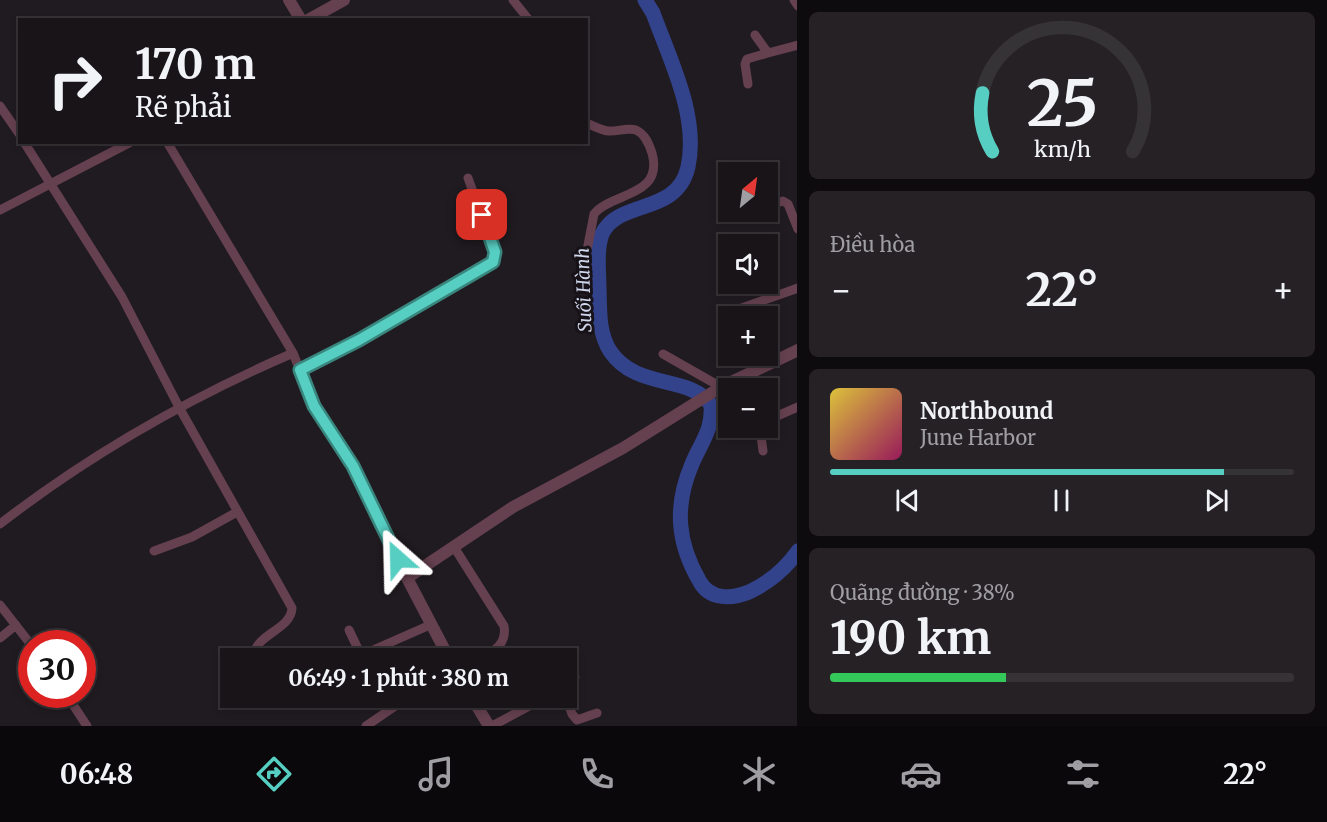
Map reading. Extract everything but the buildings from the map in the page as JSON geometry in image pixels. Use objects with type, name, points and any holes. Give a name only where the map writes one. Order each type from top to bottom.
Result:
[{"type":"street","points":[[289,0],[300,18]]},
{"type":"street","points":[[312,18],[344,0]]},
{"type":"street","points":[[513,0],[528,18]]},
{"type":"street","points":[[755,35],[768,53]]},
{"type":"street","points":[[748,84],[745,64],[747,59],[780,52],[797,45]]},
{"type":"street","points":[[0,106],[18,132]]},
{"type":"street","points":[[584,266],[594,214],[640,188],[651,175],[654,166],[649,145],[640,132],[632,129],[607,131],[588,124]]},
{"type":"street","points":[[25,144],[122,297],[180,409],[292,608],[286,621],[256,648]]},
{"type":"street","points":[[0,210],[127,144]]},
{"type":"street","points":[[168,144],[293,353],[314,406],[353,466],[443,648]]},
{"type":"street","points":[[300,370],[359,340],[495,260],[495,252],[468,178]]},
{"type":"street","points":[[778,203],[783,201],[788,204],[797,226]]},
{"type":"street","points":[[747,306],[797,288]]},
{"type":"street","points":[[740,378],[797,350]]},
{"type":"street","points":[[0,524],[65,476],[180,409],[293,353]]},
{"type":"street","points":[[663,354],[718,385]]},
{"type":"street","points":[[407,578],[513,507],[623,448],[718,389]]},
{"type":"street","points":[[778,416],[797,407]]},
{"type":"street","points":[[761,438],[763,451]]},
{"type":"street","points":[[154,551],[192,537],[237,512]]},
{"type":"street","points":[[454,547],[504,626],[505,636],[494,648]]},
{"type":"street","points":[[0,605],[20,630]]},
{"type":"street","points":[[0,638],[16,625]]},
{"type":"street","points":[[349,630],[359,651],[364,654],[430,625]]},
{"type":"street","points":[[75,708],[87,726]]},
{"type":"street","points":[[366,726],[392,708]]},
{"type":"street","points":[[479,708],[491,726],[525,708]]},
{"type":"street","points":[[570,708],[577,720],[597,713]]},
{"type":"waterway","name":"Suối Hành","points":[[645,0],[653,13],[681,88],[690,128],[688,167],[682,183],[672,193],[660,201],[621,216],[610,223],[602,234],[598,262],[603,336],[610,351],[621,364],[634,372],[690,389],[702,395],[711,405],[710,422],[686,480],[681,510],[683,539],[687,553],[704,588],[715,595],[729,597],[749,592],[776,575],[797,552]]},
{"type":"route","points":[[398,559],[353,466],[314,406],[300,370],[359,340],[493,262],[496,256],[482,215]]}]
